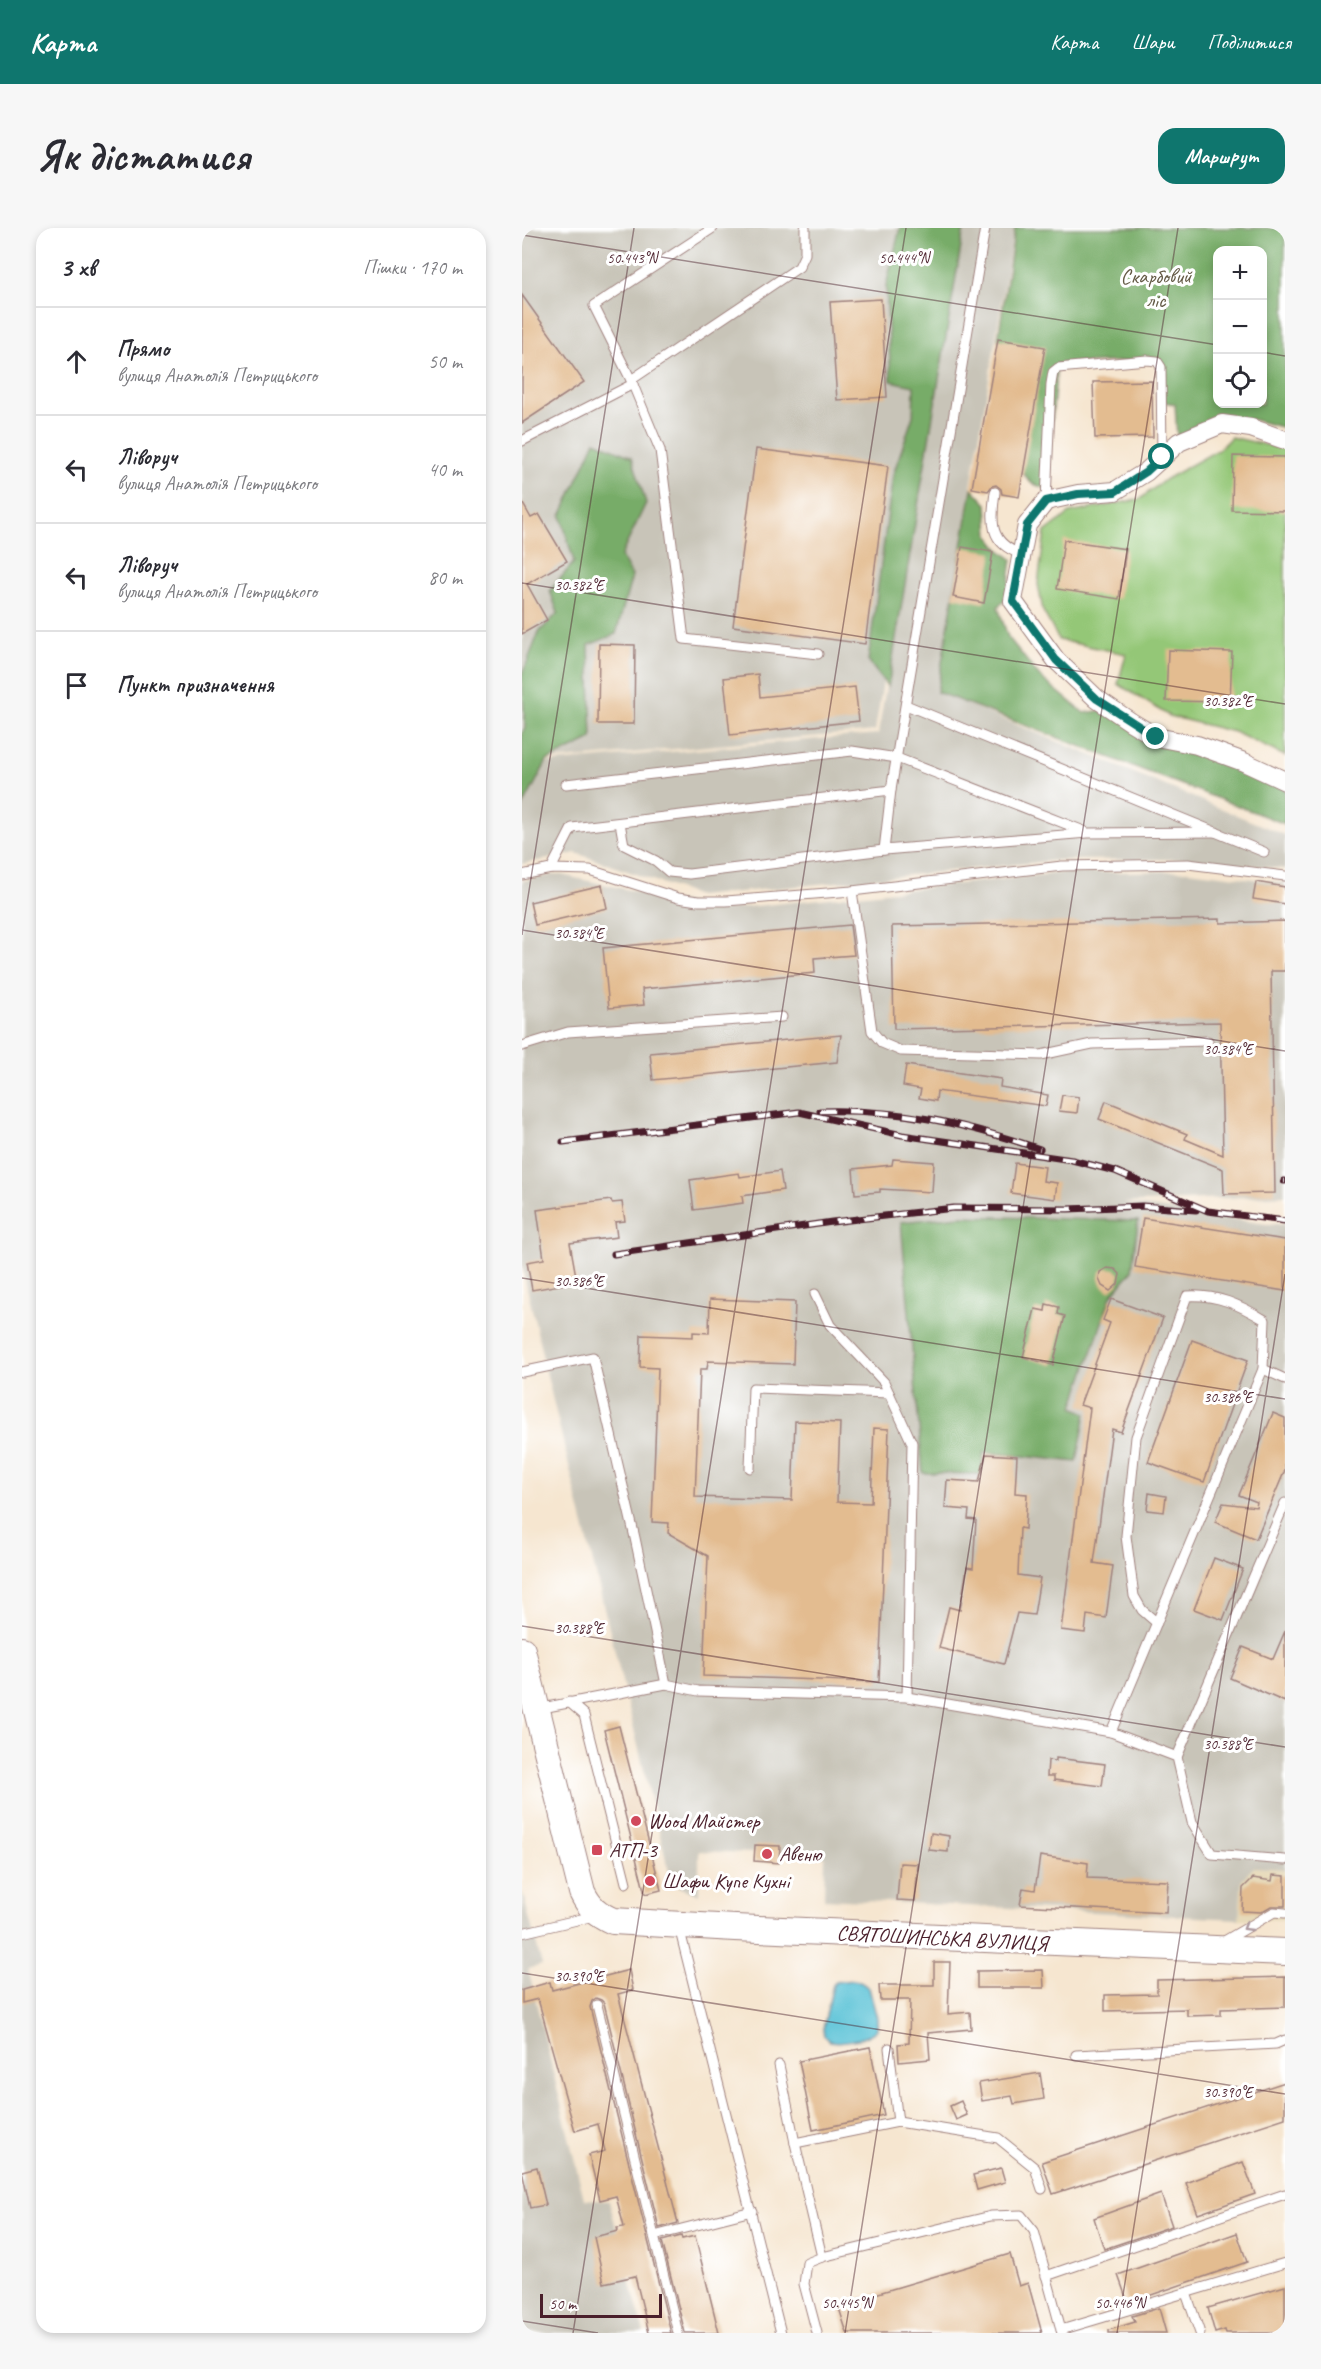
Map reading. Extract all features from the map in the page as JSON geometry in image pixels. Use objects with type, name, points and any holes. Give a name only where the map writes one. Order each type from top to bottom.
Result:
[{"type":"main road","points":[[522,1650],[532,1702],[582,1892],[588,1906],[600,1915]]},
{"type":"main road","name":"СВЯТОШИНСЬКА ВУЛИЦЯ","points":[[600,1915],[613,1921],[678,1925],[1285,1952]]},
{"type":"street","points":[[1285,440],[1251,428],[1222,424],[1179,442],[1146,472],[1115,492],[1078,494],[1046,501],[1027,525],[1013,601],[1056,660],[1097,699],[1156,737],[1197,745],[1244,762],[1285,781]]},
{"type":"lane","points":[[713,228],[594,306],[632,382],[660,450],[684,639],[818,654]]},
{"type":"lane","points":[[522,441],[632,382],[799,267],[805,254],[805,228]]},
{"type":"lane","points":[[884,850],[891,790],[985,228]]},
{"type":"lane","points":[[1046,501],[1051,384],[1053,372],[1058,368],[1157,361],[1161,367],[1162,457]]},
{"type":"lane","points":[[995,492],[992,513],[995,536],[1008,550],[1021,554]]},
{"type":"lane","points":[[906,705],[1264,852]]},
{"type":"lane","points":[[566,784],[852,751],[897,758],[1088,833]]},
{"type":"lane","points":[[551,869],[572,828],[891,790]]},
{"type":"lane","points":[[620,823],[624,845],[656,861],[669,872],[689,874],[884,850],[1088,833],[1216,832]]},
{"type":"lane","points":[[522,874],[551,869],[590,870],[678,898],[698,901],[726,901],[852,891],[1062,866],[1188,864],[1285,876]]},
{"type":"lane","points":[[852,891],[872,1031],[882,1044],[901,1051],[1041,1055],[1092,1044],[1208,1041]]},
{"type":"lane","points":[[522,1046],[568,1032],[782,1017]]},
{"type":"lane","points":[[815,1294],[830,1326],[884,1382],[912,1443],[907,1697]]},
{"type":"lane","points":[[1111,1732],[1157,1623],[1263,1369],[1265,1320],[1238,1304],[1205,1295],[1188,1296],[1136,1437],[1126,1536],[1134,1596],[1142,1610],[1157,1623]]},
{"type":"lane","points":[[522,1372],[593,1357],[666,1684]]},
{"type":"lane","points":[[1263,1369],[1285,1379]]},
{"type":"lane","points":[[750,1468],[753,1388],[889,1393]]},
{"type":"lane","points":[[1285,1503],[1178,1757],[1192,1822],[1212,1854],[1285,1860]]},
{"type":"lane","points":[[532,1702],[569,1702],[666,1684],[698,1691],[907,1697],[1111,1732],[1178,1757]]},
{"type":"lane","points":[[569,1702],[584,1714],[626,1883]]},
{"type":"lane","points":[[1211,1949],[1274,1912],[1285,1912]]},
{"type":"lane","points":[[522,1933],[600,1915]]},
{"type":"lane","points":[[678,1925],[781,2333]]},
{"type":"lane","points":[[597,2005],[678,2333]]},
{"type":"lane","points":[[1076,2055],[1276,2044],[1285,2040]]},
{"type":"lane","points":[[889,2048],[898,2122]]},
{"type":"lane","points":[[779,2065],[822,2257]]},
{"type":"lane","points":[[795,2143],[898,2122],[998,2138],[1035,2168],[1042,2189]]},
{"type":"lane","points":[[1046,2276],[1285,2194]]},
{"type":"lane","points":[[654,2236],[752,2211]]},
{"type":"lane","points":[[818,2333],[804,2284],[807,2264],[822,2257],[992,2216],[1021,2215],[1034,2231],[1061,2331],[1285,2263]]},
{"type":"lane","points":[[1186,2293],[1200,2333]]},
{"type":"shaded area","points":[[522,228],[958,228],[875,731],[530,762],[522,789]]},
{"type":"shaded area","points":[[963,228],[1014,228],[937,692],[1285,835],[1285,869],[1188,859],[1059,860],[698,896],[576,853],[522,864],[522,800],[531,764],[878,734]]},
{"type":"shaded area","points":[[1188,871],[1285,883],[1285,1195],[1123,1203],[1266,1224],[1285,1224],[1285,1869],[1254,1867],[1242,1879],[1239,1919],[824,1899],[825,1857],[780,1855],[780,1846],[755,1845],[754,1853],[699,1851],[699,1895],[672,1884],[548,1380],[522,1265],[522,881],[557,874],[720,910],[1060,873]]},
{"type":"shaded area","points":[[1254,1867],[1285,1869],[1285,1920],[1239,1919],[1242,1879]]},
{"type":"shaded area","points":[[522,1891],[542,1965],[528,1969],[584,2199],[609,2201],[644,2333],[522,2333]]},
{"type":"green space","points":[[900,228],[964,228],[888,687],[868,661],[893,475],[913,416],[914,386],[891,381],[886,286]]},
{"type":"green space","name":"Скарбовий ліс","points":[[1015,228],[1285,228],[1285,428],[1250,419],[1177,438],[1175,404],[1164,402],[1158,360],[1057,364],[1046,489],[1031,483],[1023,473],[998,339]]},
{"type":"green space","points":[[1231,437],[1285,449],[1285,756],[1234,732],[1169,716],[1118,684],[1126,654],[1059,640],[1043,611],[1038,584],[1045,532],[1070,513],[1140,499],[1166,479],[1218,450]]},
{"type":"green space","points":[[595,441],[632,457],[646,503],[621,556],[632,576],[616,634],[589,645],[592,739],[547,761],[522,808],[522,733],[525,727],[522,675],[539,632],[558,613],[550,591],[574,562],[561,516]]},
{"type":"green space","points":[[972,488],[987,504],[989,536],[1000,550],[1012,559],[1007,598],[998,607],[1008,637],[1039,676],[1084,713],[1111,709],[1201,753],[1285,789],[1285,824],[937,692]]},
{"type":"green space","points":[[960,1216],[1138,1221],[1132,1271],[1111,1296],[1073,1407],[1086,1413],[1077,1462],[984,1452],[981,1474],[923,1473],[901,1222]]},
{"type":"water","points":[[853,1980],[869,1988],[877,2018],[877,2029],[867,2036],[854,2040],[829,2041],[824,2036],[823,2029],[833,1985],[836,1982]]},
{"type":"building","points":[[522,295],[584,382],[522,423]]},
{"type":"building","points":[[881,299],[887,397],[837,400],[830,302]]},
{"type":"building","points":[[998,339],[1045,347],[1019,497],[1002,494],[1001,489],[996,485],[988,491],[972,488]]},
{"type":"building","points":[[1152,381],[1153,437],[1095,438],[1093,382]]},
{"type":"building","points":[[756,449],[888,466],[865,644],[733,626]]},
{"type":"building","points":[[1233,456],[1285,457],[1285,511],[1232,510]]},
{"type":"building","points":[[522,502],[531,518],[539,514],[567,561],[527,584],[547,620],[522,634]]},
{"type":"building","points":[[1064,540],[1126,549],[1119,599],[1057,589]]},
{"type":"building","points":[[962,547],[993,552],[984,603],[953,597]]},
{"type":"building","points":[[599,644],[635,645],[634,724],[598,724]]},
{"type":"building","points":[[1168,650],[1232,652],[1230,702],[1166,701]]},
{"type":"building","points":[[758,674],[760,697],[855,687],[859,721],[730,735],[724,678]]},
{"type":"building","points":[[1256,882],[1285,887],[1285,904],[1253,899]]},
{"type":"building","points":[[602,885],[607,908],[535,925],[530,902]]},
{"type":"building","points":[[1220,919],[1220,923],[1285,921],[1285,971],[1271,971],[1275,1193],[1224,1194],[1223,1169],[1099,1119],[1106,1101],[1187,1134],[1185,1139],[1223,1155],[1220,1022],[894,1029],[892,926]]},
{"type":"building","points":[[850,925],[854,955],[814,958],[815,973],[642,989],[644,1005],[609,1008],[603,948]]},
{"type":"building","points":[[841,1035],[837,1062],[653,1080],[650,1053]]},
{"type":"building","points":[[906,1065],[1001,1079],[1000,1087],[1048,1095],[1046,1106],[937,1091],[936,1101],[919,1098],[921,1089],[903,1086]]},
{"type":"building","points":[[1062,1095],[1079,1097],[1077,1113],[1059,1111]]},
{"type":"building","points":[[893,1159],[934,1162],[932,1192],[880,1189],[880,1192],[855,1194],[853,1169],[892,1165]]},
{"type":"building","points":[[1015,1163],[1045,1167],[1043,1181],[1057,1183],[1055,1199],[1011,1193]]},
{"type":"building","points":[[780,1171],[783,1190],[742,1196],[743,1203],[694,1210],[690,1180],[739,1173],[740,1177]]},
{"type":"building","points":[[611,1200],[612,1203],[622,1202],[625,1221],[615,1222],[617,1237],[570,1243],[577,1282],[532,1290],[527,1262],[544,1259],[537,1210]]},
{"type":"building","points":[[1143,1218],[1285,1240],[1285,1291],[1135,1267]]},
{"type":"building","points":[[1107,1268],[1115,1269],[1120,1274],[1118,1284],[1110,1291],[1102,1286],[1099,1279],[1100,1272]]},
{"type":"building","points":[[710,1299],[795,1302],[793,1364],[708,1361],[707,1369],[700,1369],[695,1497],[792,1500],[795,1421],[840,1423],[837,1502],[871,1503],[874,1428],[889,1429],[879,1682],[703,1676],[708,1556],[668,1533],[669,1523],[652,1522],[658,1368],[640,1367],[641,1335],[693,1337],[693,1332],[709,1333]]},
{"type":"building","points":[[1111,1299],[1163,1318],[1121,1432],[1112,1429],[1094,1563],[1113,1566],[1106,1618],[1087,1615],[1085,1633],[1061,1630],[1090,1408],[1080,1405],[1110,1323],[1103,1320]]},
{"type":"building","points":[[1046,1304],[1059,1307],[1058,1314],[1065,1316],[1053,1365],[1023,1357],[1035,1309],[1045,1311]]},
{"type":"building","points":[[1192,1340],[1248,1360],[1204,1482],[1148,1462]]},
{"type":"building","points":[[1273,1413],[1285,1418],[1285,1470],[1256,1539],[1215,1522],[1223,1503],[1256,1507],[1257,1502],[1239,1495]]},
{"type":"building","points":[[986,1454],[1017,1456],[1015,1493],[1027,1494],[1025,1529],[1020,1528],[1018,1575],[1040,1578],[1034,1615],[1017,1613],[1004,1664],[939,1648],[949,1607],[960,1610],[967,1567],[973,1568],[976,1520],[968,1519],[969,1510],[945,1508],[947,1480],[979,1482]]},
{"type":"building","points":[[1149,1493],[1166,1496],[1164,1512],[1147,1510]]},
{"type":"building","points":[[1214,1558],[1243,1569],[1223,1620],[1194,1609]]},
{"type":"building","points":[[1285,1631],[1285,1702],[1230,1678],[1243,1647],[1273,1659]]},
{"type":"building","points":[[619,1726],[661,1890],[645,1894],[604,1730]]},
{"type":"building","points":[[1056,1758],[1105,1764],[1102,1786],[1054,1780],[1054,1776],[1047,1776],[1048,1760],[1056,1761]]},
{"type":"building","points":[[931,1833],[949,1836],[948,1852],[929,1850]]},
{"type":"building","name":"Авеню","points":[[755,1845],[780,1846],[779,1863],[754,1861]]},
{"type":"building","points":[[1040,1856],[1088,1863],[1087,1878],[1168,1881],[1166,1913],[1020,1905],[1023,1888],[1035,1890]]},
{"type":"building","points":[[900,1863],[918,1864],[915,1901],[897,1900]]},
{"type":"building","points":[[1273,1875],[1285,1876],[1285,1906],[1271,1906],[1261,1912],[1242,1911],[1243,1888],[1253,1878],[1272,1881]]},
{"type":"building","points":[[934,1962],[950,1962],[948,2014],[970,2012],[971,2029],[928,2033],[930,2059],[899,2062],[898,2044],[909,2043],[910,2000],[880,2000],[879,1985],[934,1985]]},
{"type":"building","points":[[629,1970],[633,1990],[618,1994],[678,2223],[659,2228],[604,2003],[596,1998],[590,2007],[671,2333],[649,2333],[635,2276],[604,2283],[594,2237],[618,2231],[617,2228],[624,2227],[616,2196],[600,2200],[589,2155],[605,2151],[598,2124],[575,2131],[538,1999],[522,2003],[522,1990],[550,1982],[552,1990]]},
{"type":"building","points":[[1043,1970],[1044,1988],[977,1988],[977,1971]]},
{"type":"building","points":[[1285,1977],[1285,2007],[1221,2009],[1221,2015],[1187,2016],[1187,2009],[1105,2011],[1105,1995],[1157,1994],[1157,1980]]},
{"type":"building","points":[[870,2047],[884,2115],[813,2130],[799,2061]]},
{"type":"building","points":[[1040,2073],[1044,2099],[1014,2104],[1012,2096],[982,2101],[979,2083]]},
{"type":"building","points":[[1285,2082],[1285,2118],[1053,2194],[1042,2162]]},
{"type":"building","points":[[961,2101],[967,2115],[956,2120],[950,2106]]},
{"type":"building","points":[[1243,2162],[1255,2194],[1198,2214],[1186,2183]]},
{"type":"building","points":[[537,2167],[546,2205],[530,2208],[522,2171]]},
{"type":"building","points":[[1001,2168],[1005,2182],[977,2190],[973,2175]]},
{"type":"building","points":[[1161,2194],[1172,2226],[1104,2249],[1094,2218]]},
{"type":"building","points":[[1237,2233],[1247,2262],[1128,2303],[1118,2275]]},
{"type":"building","points":[[681,2236],[682,2239],[695,2236],[719,2333],[685,2333],[662,2241]]},
{"type":"building","points":[[1010,2254],[1019,2286],[1028,2283],[1042,2333],[847,2333],[838,2305]]},
{"type":"building","points":[[1285,2286],[1285,2333],[1226,2333],[1225,2330],[1215,2333],[1208,2308]]},
{"type":"building","points":[[1159,2308],[1166,2333],[1109,2333],[1109,2330],[1135,2322],[1132,2316]]},
{"type":"railway","points":[[820,1111],[878,1112],[932,1119],[1040,1149]]},
{"type":"railway","points":[[563,1142],[799,1112],[902,1135],[1072,1160],[1115,1171],[1208,1211],[1285,1221]]},
{"type":"railway","points":[[614,1254],[832,1222],[954,1208],[1068,1209],[1142,1206],[1196,1210]]},
{"type":"place","name":"Wood Майстер","points":[[636,1821]]},
{"type":"place","name":"АТП-3","points":[[597,1850]]},
{"type":"place","name":"Авеню","points":[[767,1854]]},
{"type":"place","name":"Шафи Купе Кухні","points":[[650,1881]]},
{"type":"route","points":[[1156,737],[1097,699],[1056,660],[1013,601],[1027,525],[1046,501],[1078,494],[1115,492],[1146,472],[1162,457]]}]
